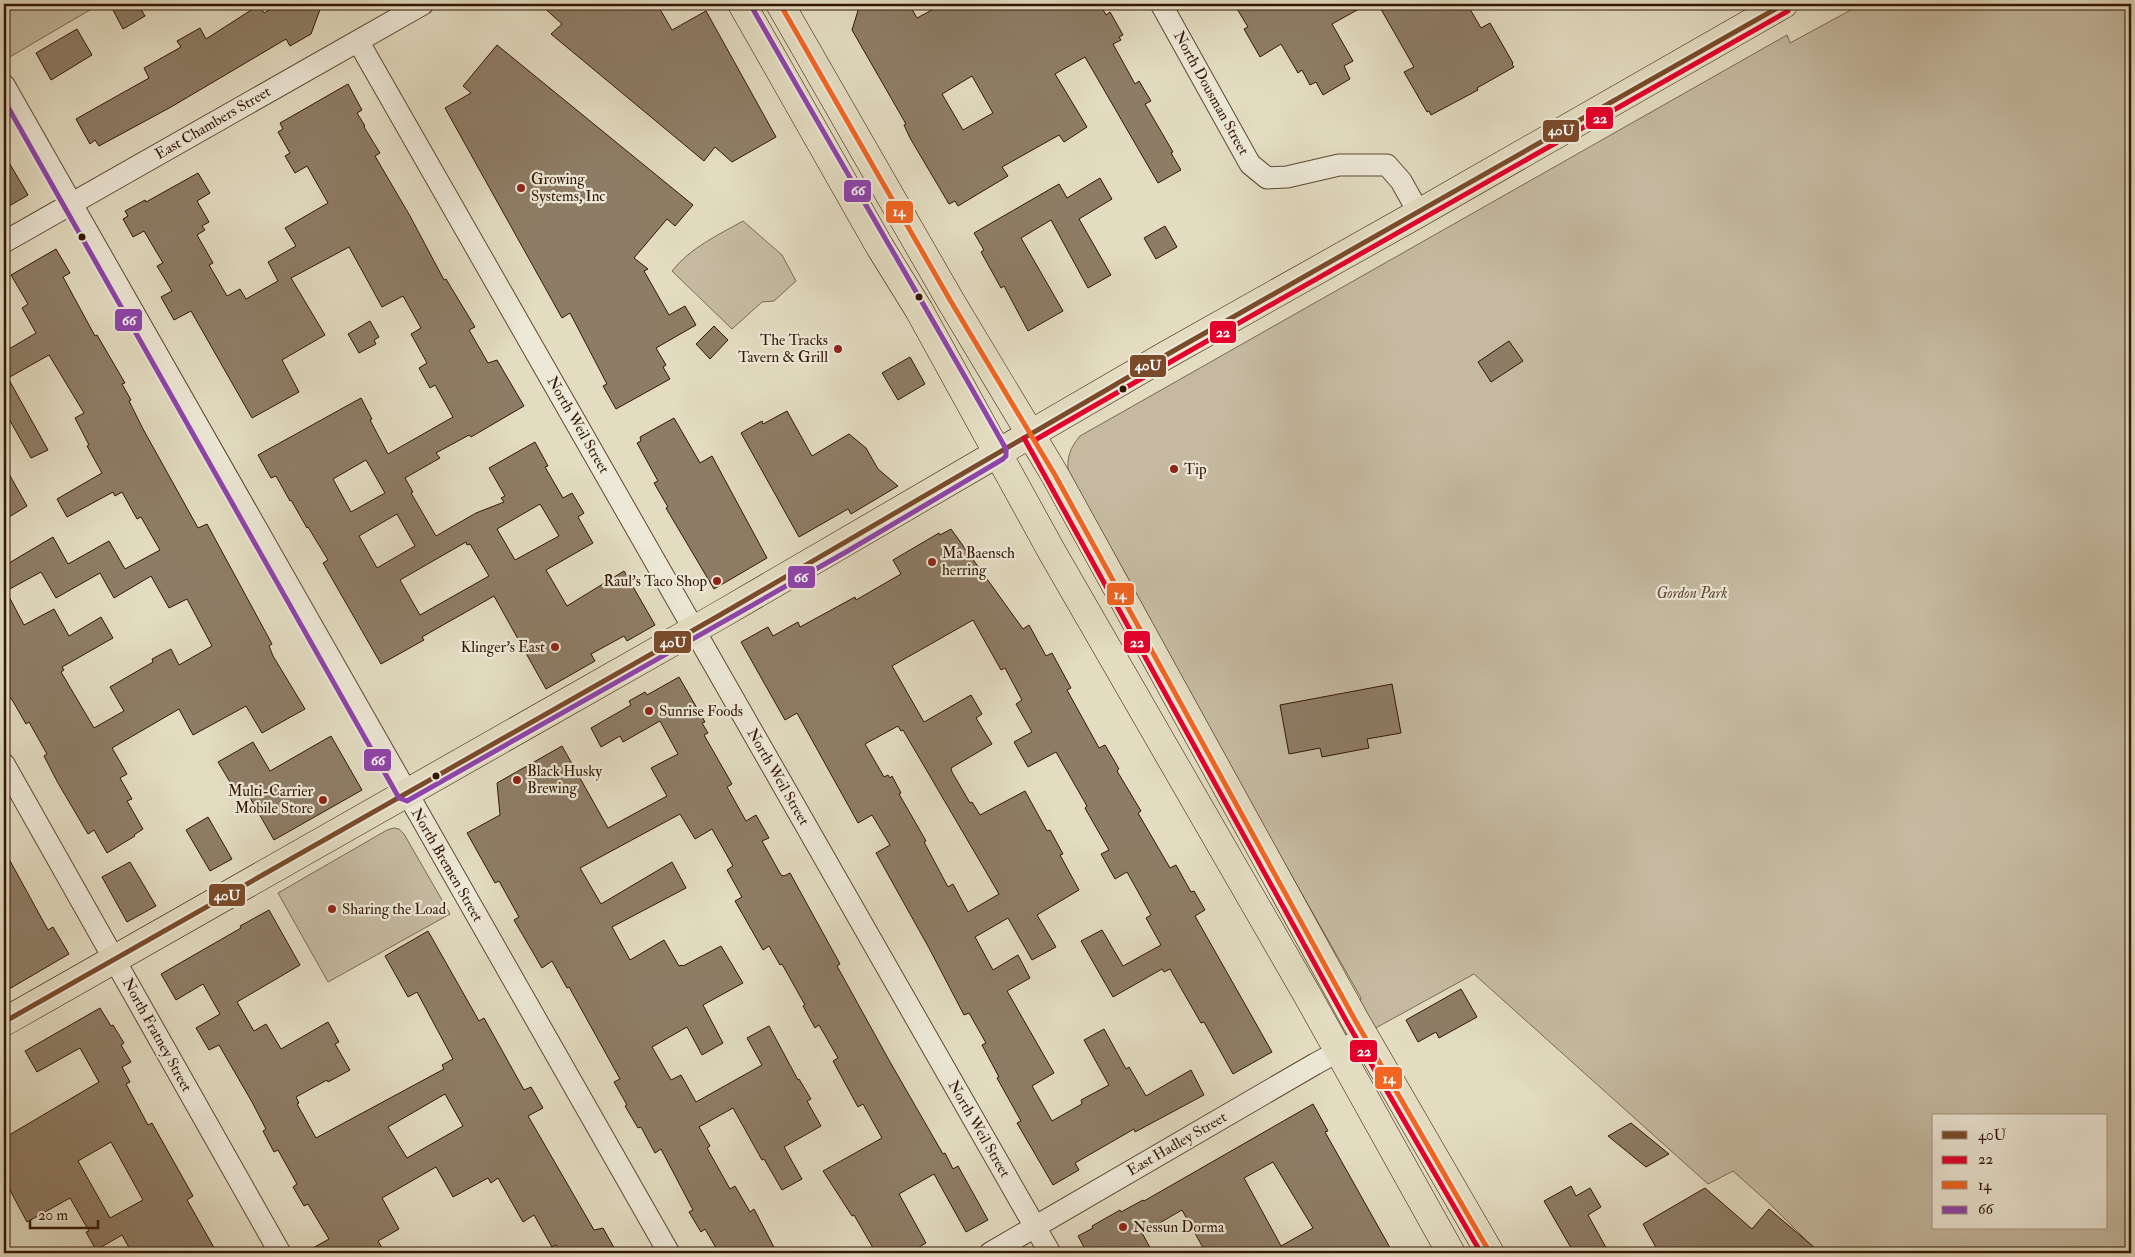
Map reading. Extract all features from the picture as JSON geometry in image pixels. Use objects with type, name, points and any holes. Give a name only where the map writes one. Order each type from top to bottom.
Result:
[{"type":"main road","points":[[742,4],[880,247],[919,310],[1052,552],[1338,1051],[1451,1253]]},
{"type":"main road","points":[[780,4],[950,300],[1031,434],[1365,1037],[1490,1253]]},
{"type":"main road","points":[[4,1022],[694,630],[1168,354],[1419,213],[1781,5]]},
{"type":"street","name":"East Chambers Street","points":[[4,242],[423,4]]},
{"type":"street","name":"North Dousman Street","points":[[1161,4],[1250,164],[1261,174],[1267,178],[1277,178],[1339,165],[1387,165],[1401,181],[1419,213]]},
{"type":"street","name":"North Weil Street","points":[[358,41],[1050,1253]]},
{"type":"street","name":"North Bremen Street","points":[[4,84],[406,794],[669,1253]]},
{"type":"street","name":"North Fratney Street","points":[[4,764],[280,1253]]},
{"type":"street","name":"East Hadley Street","points":[[990,1253],[1365,1037]]},
{"type":"green space","points":[[4,4],[100,4],[8,58],[4,52]]},
{"type":"green space","name":"Gordon Park","points":[[1862,4],[2131,4],[2131,1253],[1819,1253],[1770,1204],[1733,1171],[1708,1184],[1474,974],[1372,1030],[1358,1006],[1361,998],[1162,647],[1130,582],[1068,472],[1070,453],[1080,436],[1787,35],[1790,43]]},
{"type":"green space","points":[[743,221],[782,255],[796,281],[774,301],[762,302],[732,329],[672,271],[687,255]]},
{"type":"green space","points":[[399,829],[404,834],[450,914],[328,982],[278,893],[387,830]]},
{"type":"building","points":[[123,4],[138,4],[145,16],[123,29],[113,10]]},
{"type":"building","points":[[280,4],[322,4],[311,34],[290,46],[286,39],[171,107],[99,146],[95,140],[90,144],[76,119],[149,78],[144,68],[181,47],[177,41],[200,28],[206,39],[259,5],[264,13]]},
{"type":"building","points":[[540,4],[657,4],[672,30],[706,11],[776,137],[732,162],[715,147],[704,161],[551,34],[562,24]]},
{"type":"building","points":[[860,4],[909,4],[917,18],[943,4],[1100,4],[1106,15],[1110,12],[1123,35],[1119,37],[1121,40],[1113,44],[1135,84],[1139,81],[1151,101],[1145,104],[1173,152],[1171,153],[1181,170],[1158,183],[1085,57],[1055,74],[1087,127],[1064,142],[1059,135],[1002,167],[1008,176],[958,206],[955,201],[949,204],[910,138],[904,125],[906,124],[852,30]],"holes":[[[972,76],[993,113],[963,130],[942,94]]]},
{"type":"building","points":[[1234,4],[1368,4],[1332,24],[1353,61],[1344,66],[1350,79],[1323,95],[1316,82],[1310,85],[1302,70],[1298,73],[1281,44],[1260,57],[1244,29],[1248,27]]},
{"type":"building","points":[[1378,4],[1467,4],[1481,28],[1490,23],[1514,67],[1477,88],[1478,90],[1431,115],[1429,111],[1427,112],[1404,72],[1414,67]]},
{"type":"building","points":[[77,29],[92,55],[51,80],[36,53]]},
{"type":"building","points":[[497,45],[693,205],[675,226],[667,219],[634,258],[648,269],[644,271],[669,315],[685,306],[696,325],[656,348],[666,365],[663,367],[670,379],[616,409],[603,386],[607,384],[570,313],[562,318],[445,108],[471,93],[463,86]]},
{"type":"building","points":[[348,84],[362,110],[357,113],[380,153],[375,156],[444,280],[446,279],[475,327],[469,330],[488,363],[497,360],[524,406],[471,437],[469,435],[436,453],[440,458],[405,478],[413,492],[411,493],[436,536],[476,513],[504,502],[501,498],[505,496],[489,468],[535,442],[548,466],[545,467],[563,498],[572,493],[584,513],[578,517],[593,543],[546,570],[567,606],[624,571],[655,625],[627,641],[624,636],[591,654],[595,661],[546,689],[494,596],[422,637],[424,640],[381,664],[323,563],[328,560],[276,476],[271,478],[258,455],[361,398],[388,454],[453,417],[435,385],[430,388],[419,368],[427,363],[411,334],[421,328],[403,296],[382,307],[349,247],[291,278],[325,335],[282,360],[299,392],[252,418],[191,311],[174,320],[161,297],[172,291],[157,266],[163,263],[144,231],[133,237],[123,219],[128,216],[125,211],[145,200],[146,202],[198,173],[210,193],[197,201],[209,222],[202,226],[205,230],[197,235],[213,263],[209,265],[227,296],[240,289],[246,299],[278,281],[268,262],[296,246],[285,228],[328,203],[307,166],[295,173],[285,156],[290,153],[278,132],[283,129],[280,123]],"holes":[[[366,460],[385,493],[351,512],[333,479]],[[540,504],[559,536],[515,560],[497,529]],[[397,514],[415,546],[377,568],[359,536]],[[466,542],[467,545],[470,544],[489,576],[420,615],[400,580]]]},
{"type":"building","points":[[4,154],[28,195],[4,209]]},
{"type":"building","points":[[1100,178],[1112,199],[1079,219],[1111,275],[1088,288],[1051,220],[1021,238],[1063,311],[1028,331],[1004,286],[1001,288],[981,252],[984,250],[974,233],[1059,184],[1067,198]]},
{"type":"building","points":[[1165,226],[1177,247],[1156,259],[1144,238]]},
{"type":"building","points":[[56,249],[70,273],[63,277],[95,336],[97,335],[125,383],[122,384],[143,429],[198,528],[207,524],[272,644],[269,646],[273,656],[305,709],[262,733],[246,706],[193,735],[179,709],[112,748],[127,774],[120,778],[132,799],[127,801],[143,829],[107,853],[94,830],[88,834],[58,783],[44,756],[47,754],[29,722],[26,724],[11,698],[4,702],[4,566],[53,537],[68,564],[109,541],[125,569],[160,550],[141,517],[137,519],[122,492],[115,496],[113,492],[67,517],[57,499],[102,473],[87,446],[89,445],[75,418],[84,413],[49,355],[8,378],[48,450],[31,458],[4,410],[4,352],[36,333],[22,308],[28,304],[11,275]],"holes":[[[41,572],[56,598],[100,573],[114,598],[151,576],[169,608],[187,599],[212,646],[179,665],[171,649],[152,659],[153,662],[110,687],[124,711],[94,728],[61,672],[64,670],[62,667],[113,638],[101,617],[69,636],[54,609],[24,625],[6,591]]]},
{"type":"building","points":[[370,321],[379,337],[374,340],[376,344],[359,353],[348,334]]},
{"type":"building","points":[[714,326],[728,340],[710,359],[696,344]]},
{"type":"building","points":[[1509,341],[1523,361],[1491,382],[1478,362]]},
{"type":"building","points":[[910,357],[925,384],[898,400],[882,373]]},
{"type":"building","points":[[787,411],[812,456],[849,434],[866,448],[878,469],[898,486],[851,514],[848,509],[799,537],[741,433],[762,421],[763,424]]},
{"type":"building","points":[[674,418],[700,463],[712,456],[767,558],[714,589],[666,508],[668,507],[654,483],[658,481],[637,443],[641,441],[640,437]]},
{"type":"building","points":[[4,465],[27,506],[4,520]]},
{"type":"building","points":[[951,529],[1023,629],[1029,625],[1046,656],[1052,653],[1071,688],[1067,690],[1099,748],[1105,745],[1119,769],[1117,771],[1141,811],[1138,813],[1170,868],[1176,865],[1191,892],[1194,891],[1205,910],[1195,916],[1272,1052],[1233,1074],[1204,1022],[1201,1023],[1170,969],[1164,972],[1162,969],[1113,997],[1081,941],[1102,930],[1123,966],[1161,945],[1146,918],[1151,915],[1127,872],[1115,879],[1101,854],[1109,850],[1085,808],[1087,806],[1056,752],[1028,767],[1014,742],[1032,732],[1016,704],[1022,700],[1005,668],[1001,670],[973,620],[892,666],[924,722],[971,695],[982,714],[976,718],[992,744],[951,768],[952,772],[970,803],[972,802],[980,815],[1025,791],[1047,831],[1050,830],[1063,854],[1060,855],[1079,890],[1037,915],[1056,947],[1032,960],[1008,918],[975,937],[993,970],[1018,955],[1030,978],[1007,991],[1054,1073],[1032,1086],[1052,1121],[1082,1104],[1081,1100],[1109,1085],[1084,1040],[1104,1029],[1126,1069],[1129,1067],[1146,1096],[1191,1070],[1204,1095],[1135,1132],[1134,1129],[1075,1163],[1079,1170],[1053,1185],[1017,1123],[1021,1121],[997,1078],[999,1077],[982,1045],[986,1043],[969,1013],[964,1015],[876,853],[890,845],[872,815],[858,823],[797,713],[785,720],[741,642],[768,627],[773,636],[798,622],[800,627],[855,597],[856,600],[901,574],[893,560],[939,533],[940,535]],"holes":[[[898,726],[901,731],[903,730],[999,894],[968,912],[953,884],[948,887],[924,842],[926,841],[899,794],[901,793],[892,776],[890,778],[888,775],[884,777],[865,744]]]},
{"type":"building","points":[[679,677],[705,722],[702,723],[708,733],[704,735],[732,784],[727,787],[746,821],[756,815],[769,838],[762,841],[781,875],[784,876],[790,873],[840,964],[837,966],[890,1062],[943,1154],[945,1153],[953,1169],[958,1166],[988,1220],[966,1232],[934,1174],[899,1194],[926,1243],[909,1253],[876,1253],[854,1215],[852,1216],[823,1171],[882,1138],[863,1104],[858,1107],[833,1061],[838,1058],[819,1025],[815,1028],[803,1006],[805,1005],[782,964],[780,965],[769,946],[763,950],[735,901],[742,897],[727,870],[733,866],[712,829],[695,839],[680,814],[580,868],[601,904],[672,862],[686,888],[612,927],[630,960],[664,940],[679,966],[683,966],[721,946],[743,983],[703,1005],[723,1043],[702,1055],[687,1027],[652,1047],[671,1080],[681,1075],[696,1102],[762,1065],[747,1038],[769,1026],[798,1080],[811,1099],[807,1101],[821,1126],[784,1147],[802,1179],[782,1190],[764,1159],[762,1160],[733,1108],[699,1127],[710,1146],[707,1148],[730,1189],[735,1186],[750,1212],[754,1209],[777,1253],[719,1253],[705,1229],[701,1232],[689,1212],[693,1210],[661,1149],[655,1153],[641,1127],[638,1128],[625,1106],[627,1105],[614,1082],[620,1079],[569,987],[567,988],[552,961],[542,968],[514,920],[519,917],[499,881],[495,883],[467,833],[500,815],[497,783],[562,746],[608,828],[667,796],[651,768],[678,754],[660,721],[623,742],[620,736],[601,747],[591,728],[631,705],[629,701],[645,692],[647,695]]},
{"type":"building","points":[[1392,684],[1401,733],[1367,739],[1369,748],[1322,757],[1320,748],[1289,754],[1280,705]]},
{"type":"building","points":[[331,736],[362,790],[274,840],[241,782],[233,787],[218,762],[253,742],[270,771]]},
{"type":"building","points":[[208,817],[232,859],[210,871],[186,830]]},
{"type":"building","points":[[4,850],[48,930],[53,927],[69,954],[4,992]]},
{"type":"building","points":[[130,862],[156,906],[127,922],[102,877]]},
{"type":"building","points":[[269,910],[300,965],[237,1002],[254,1031],[266,1024],[281,1049],[328,1022],[339,1042],[335,1044],[350,1070],[296,1097],[299,1103],[297,1104],[316,1138],[444,1069],[442,1065],[453,1059],[417,992],[408,997],[385,956],[428,931],[479,1021],[484,1018],[524,1090],[531,1087],[543,1108],[528,1116],[594,1230],[603,1228],[617,1253],[561,1253],[556,1245],[552,1247],[534,1215],[523,1222],[498,1178],[491,1183],[488,1178],[453,1197],[436,1167],[382,1198],[399,1229],[378,1241],[385,1253],[304,1253],[329,1239],[308,1204],[304,1206],[293,1187],[297,1184],[278,1150],[274,1152],[263,1131],[266,1129],[219,1045],[209,1050],[196,1028],[220,1014],[203,984],[176,1000],[161,974],[241,928],[240,926]],"holes":[[[445,1094],[463,1126],[407,1158],[388,1127]]]},
{"type":"building","points":[[1461,989],[1477,1017],[1439,1038],[1436,1032],[1418,1042],[1406,1020]]},
{"type":"building","points":[[100,1008],[124,1043],[121,1045],[131,1062],[122,1067],[130,1082],[126,1084],[148,1125],[152,1123],[193,1196],[187,1200],[217,1253],[132,1253],[122,1235],[96,1250],[86,1232],[89,1231],[70,1198],[27,1222],[4,1179],[4,1138],[99,1082],[80,1048],[37,1072],[25,1051]],"holes":[[[111,1142],[143,1200],[110,1218],[78,1161]]]},
{"type":"building","points":[[1313,1104],[1328,1131],[1325,1132],[1393,1253],[1206,1253],[1182,1210],[1142,1233],[1153,1253],[1087,1253],[1078,1236],[1120,1210],[1121,1212],[1144,1201]],"holes":[[[1273,1162],[1313,1228],[1281,1246],[1244,1178]]]},
{"type":"building","points":[[1631,1123],[1669,1154],[1646,1167],[1608,1136]]},
{"type":"building","points":[[1571,1186],[1576,1196],[1590,1188],[1601,1207],[1588,1215],[1609,1253],[1574,1253],[1544,1201]]},
{"type":"building","points":[[1705,1188],[1752,1229],[1769,1209],[1821,1253],[1659,1253],[1643,1224]]},
{"type":"transit line","name":"66","points":[[4,100],[399,798],[407,801],[846,552],[1006,456],[1006,449],[750,4]]},
{"type":"transit line","name":"14","points":[[780,4],[950,300],[1055,475],[1355,1020],[1490,1253]]},
{"type":"transit line","name":"40U","points":[[4,1022],[720,615],[1168,354],[1784,4]]},
{"type":"transit line","name":"22","points":[[1035,440],[1788,11]]},
{"type":"transit line","name":"22","points":[[1024,438],[1348,1024],[1481,1253]]},
{"type":"place","name":"Growing Systems, Inc","points":[[521,188]]},
{"type":"place","name":"The Tracks Tavern & Grill","points":[[838,349]]},
{"type":"place","name":"Tip","points":[[1174,469]]},
{"type":"place","name":"Ma Baensch herring","points":[[932,562]]},
{"type":"place","name":"Raul's Taco Shop","points":[[717,581]]},
{"type":"place","name":"Klinger's East","points":[[555,647]]},
{"type":"place","name":"Sunrise Foods","points":[[649,711]]},
{"type":"place","name":"Black Husky Brewing","points":[[517,780]]},
{"type":"place","name":"Multi-Carrier Mobile Store","points":[[323,800]]},
{"type":"place","name":"Sharing the Load","points":[[332,909]]},
{"type":"place","name":"Nessun Dorma","points":[[1123,1227]]}]
